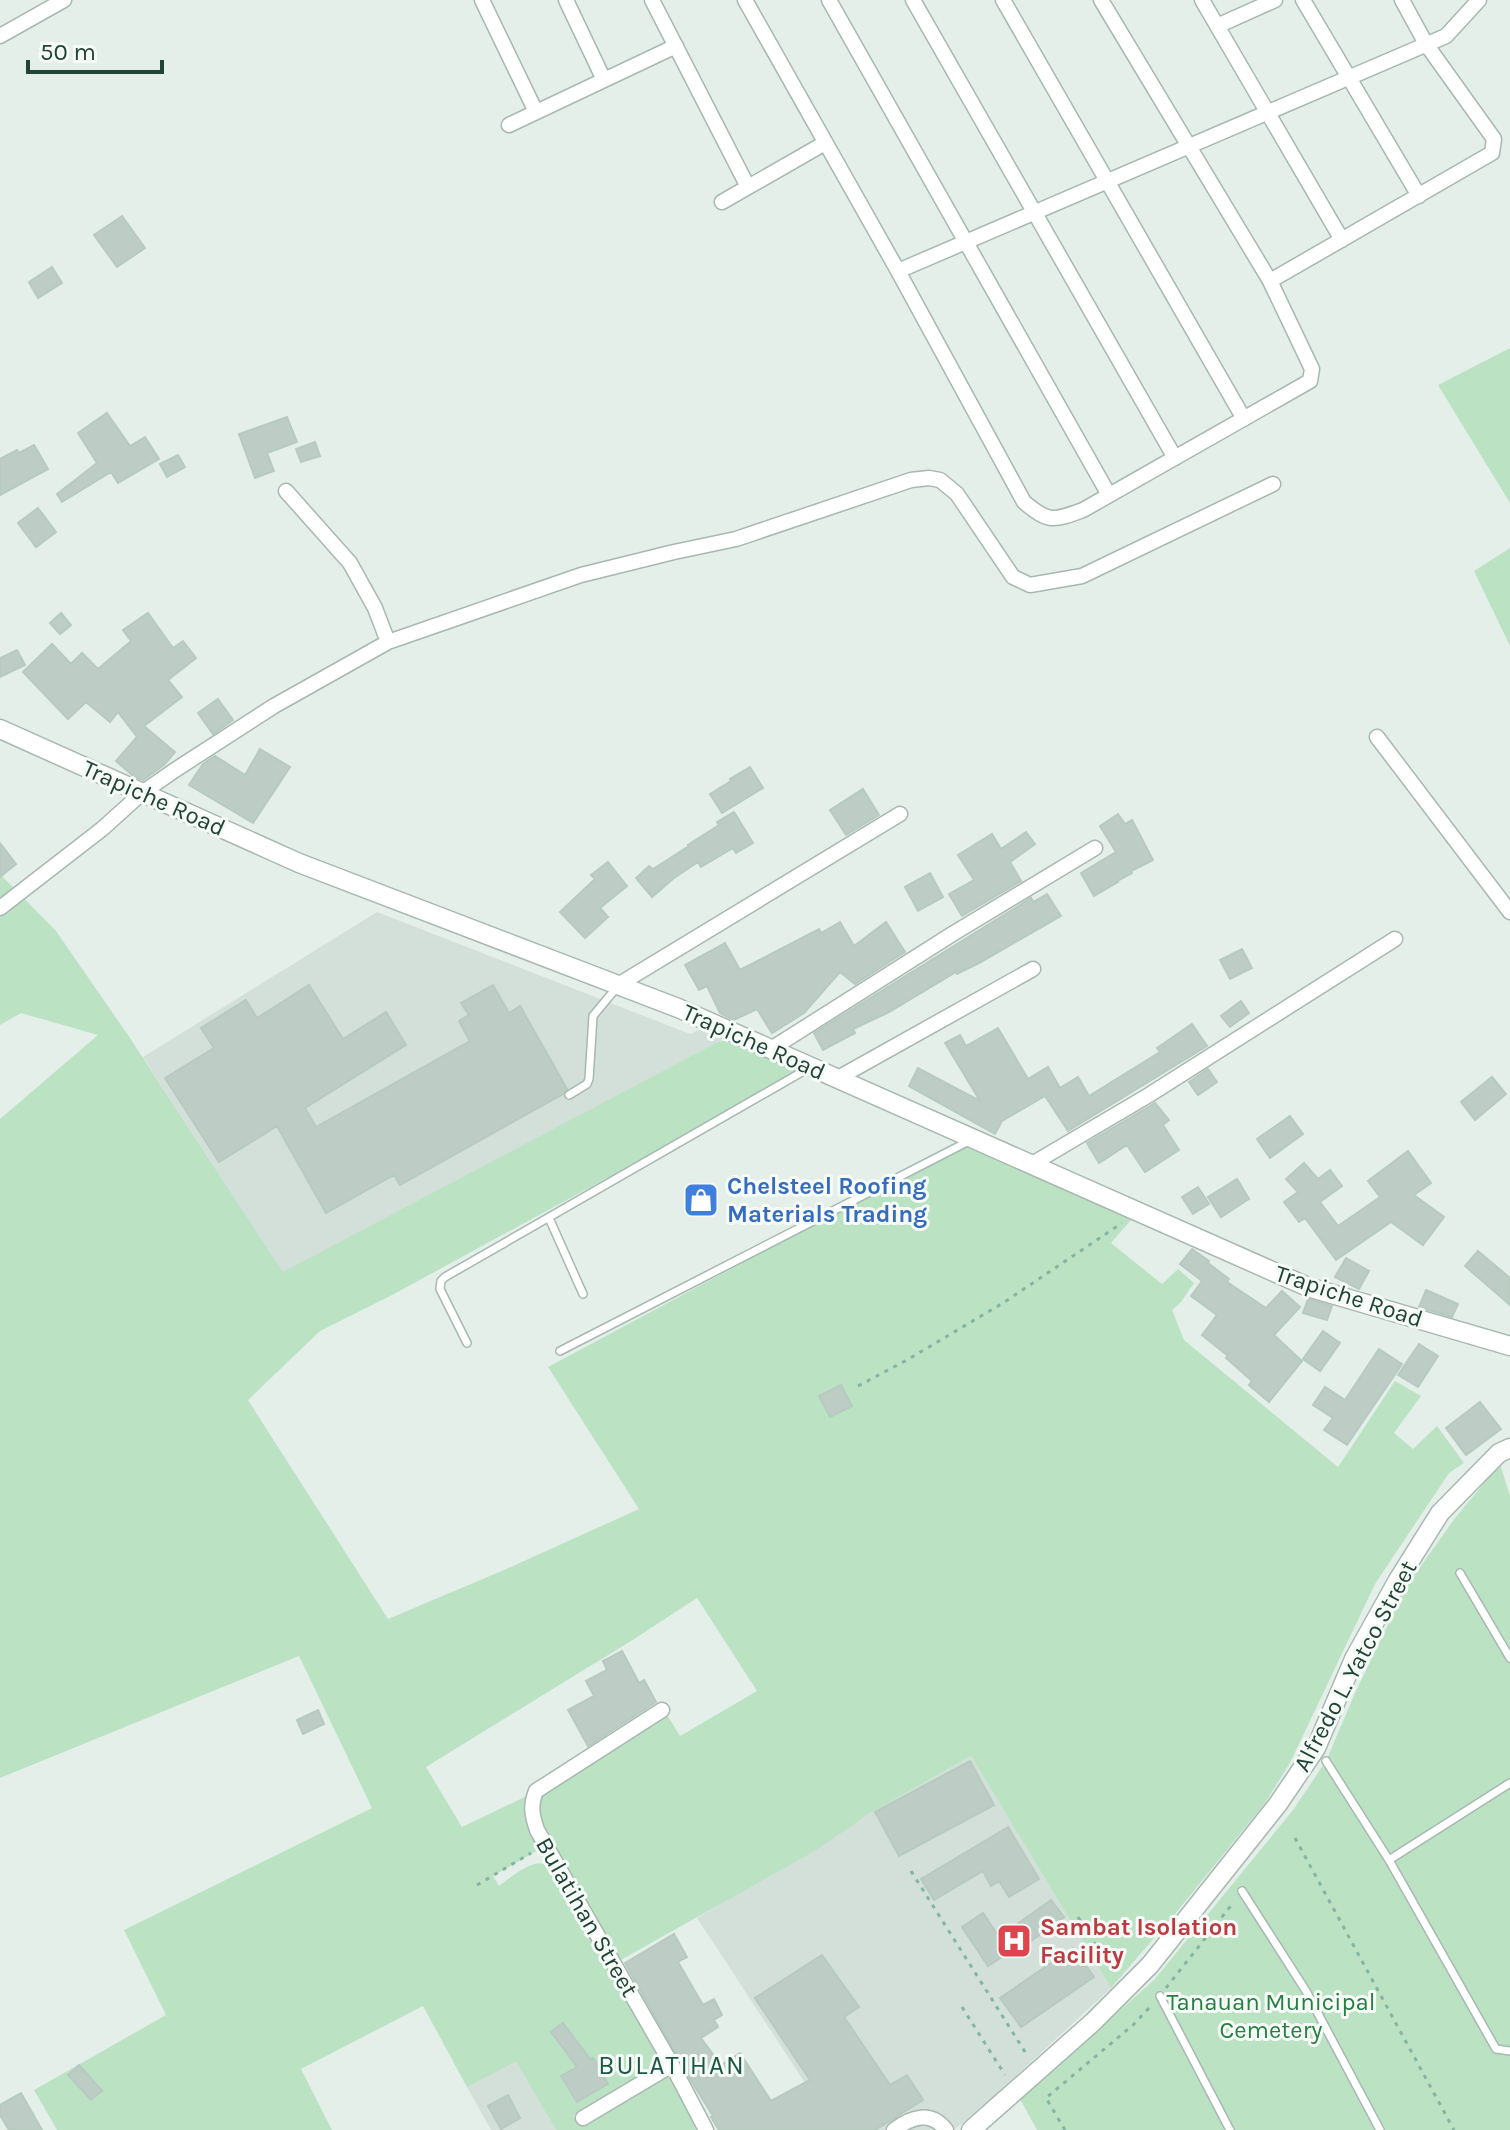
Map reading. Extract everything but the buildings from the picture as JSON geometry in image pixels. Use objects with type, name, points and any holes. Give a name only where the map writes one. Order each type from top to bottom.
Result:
[{"type":"street","points":[[482,0],[536,112]]},
{"type":"street","points":[[566,0],[604,80]]},
{"type":"street","points":[[652,0],[748,187]]},
{"type":"street","points":[[745,0],[1024,502],[1042,518],[1062,518],[1083,510],[1310,381],[1312,376],[1312,369],[1270,281],[1101,0]]},
{"type":"street","points":[[829,0],[1109,495]]},
{"type":"street","points":[[913,0],[1175,458]]},
{"type":"street","points":[[1003,0],[1244,419]]},
{"type":"street","points":[[1202,0],[1342,240]]},
{"type":"street","points":[[1217,26],[1275,0]]},
{"type":"street","points":[[1303,0],[1419,196]]},
{"type":"street","points":[[1270,281],[1492,153],[1494,139],[1426,44],[1402,0]]},
{"type":"street","points":[[898,271],[1446,36],[1479,0]]},
{"type":"street","points":[[0,36],[58,1]]},
{"type":"street","points":[[509,125],[676,46]]},
{"type":"street","points":[[722,202],[825,143]]},
{"type":"street","points":[[0,908],[102,829],[142,793],[274,706],[388,642],[581,575],[736,539],[911,480],[929,478],[940,480],[957,494],[1013,577],[1030,585],[1082,576],[1273,484]]},
{"type":"street","points":[[286,491],[350,563],[375,608],[388,642]]},
{"type":"street","name":"Trapiche Road","points":[[0,729],[299,863],[678,1008],[1308,1287],[1510,1346]]},
{"type":"street","points":[[1377,737],[1510,912]]},
{"type":"street","points":[[618,985],[900,814]]},
{"type":"street","points":[[771,1049],[1095,848]]},
{"type":"street","points":[[1032,1164],[1149,1095],[1395,939]]},
{"type":"street","points":[[838,1078],[1033,969]]},
{"type":"street","name":"Alfredo L. Yatco Street","points":[[971,2130],[1038,2072],[1150,1965],[1278,1804],[1316,1748],[1354,1659],[1440,1513],[1499,1453],[1510,1448]]},
{"type":"street","name":"Bulatihan Street","points":[[662,1710],[536,1791],[531,1811],[545,1845],[706,2130]]},
{"type":"street","points":[[583,2118],[672,2065]]},
{"type":"street","points":[[894,2130],[916,2117],[929,2117],[941,2123],[946,2130]]},
{"type":"lane","points":[[569,1095],[587,1084],[593,1016],[618,985]]},
{"type":"lane","points":[[467,1343],[440,1289],[441,1281],[811,1067]]},
{"type":"lane","points":[[560,1351],[974,1139]]},
{"type":"lane","points":[[549,1218],[583,1294]]},
{"type":"lane","points":[[1460,1573],[1510,1658]]},
{"type":"lane","points":[[1326,1761],[1389,1860],[1496,2049],[1510,2051]]},
{"type":"lane","points":[[1389,1860],[1510,1783]]},
{"type":"lane","points":[[1242,1891],[1306,1991],[1380,2130]]},
{"type":"lane","points":[[1160,1996],[1230,2130]]},
{"type":"path","points":[[858,1386],[1003,1303],[1139,1212]]},
{"type":"path","points":[[1295,1838],[1454,2130]]},
{"type":"path","points":[[477,1885],[545,1845]]},
{"type":"path","points":[[911,1871],[1038,2072]]},
{"type":"path","points":[[1078,1917],[1125,1991]]},
{"type":"path","points":[[962,2007],[1015,2092]]},
{"type":"path","points":[[1046,2098],[1065,2130]]},
{"type":"shaded area","points":[[377,912],[690,1034],[704,1028],[722,1040],[284,1274],[143,1057]]},
{"type":"shaded area","points":[[971,1756],[1111,1988],[954,2130],[836,2130],[697,1918]]},
{"type":"shaded area","points":[[516,2062],[556,2130],[491,2130],[467,2087]]},
{"type":"green space","points":[[1510,348],[1510,503],[1438,385]]},
{"type":"green space","points":[[1510,548],[1510,646],[1474,571]]},
{"type":"green space","points":[[0,874],[56,931],[283,1272],[718,1042],[742,1036],[811,1067],[394,1294],[320,1331],[248,1400],[388,1619],[639,1509],[548,1367],[964,1144],[1132,1219],[1111,1243],[1162,1284],[1178,1269],[1194,1283],[1172,1310],[1184,1340],[1338,1467],[1395,1381],[1421,1396],[1394,1433],[1413,1449],[1437,1426],[1464,1463],[1449,1473],[1375,1584],[1290,1763],[1265,1803],[1111,1988],[971,1756],[867,1815],[818,1849],[619,1961],[547,1845],[493,1876],[499,1886],[528,1866],[546,1864],[659,2054],[657,2067],[573,2116],[579,2125],[587,2125],[669,2075],[699,2130],[556,2130],[516,2062],[467,2087],[423,2006],[301,2069],[332,2130],[57,2130],[34,2090],[166,2015],[124,1930],[372,1808],[299,1656],[0,1778],[0,1119],[98,1035],[21,1013],[0,1025]],"holes":[[[697,1598],[757,1691],[680,1736],[664,1710],[535,1792],[462,1827],[426,1767]]]},
{"type":"green space","name":"Tanauan Municipal Cemetery","points":[[1500,1464],[1510,1496],[1510,2130],[1037,2130],[1020,2099],[1154,1980],[1293,1810],[1326,1761],[1406,1587],[1455,1518]]},
{"type":"place","name":"Chelsteel Roofing Materials Trading","points":[[701,1200]]},
{"type":"place","name":"Sambat Isolation Facility","points":[[1014,1941]]},
{"type":"district","name":"BULATIHAN","points":[[672,2065]]}]
